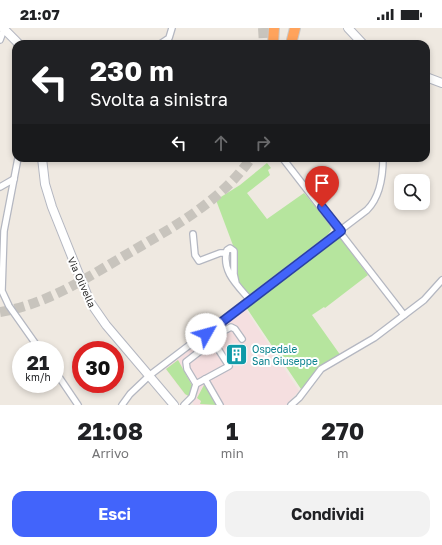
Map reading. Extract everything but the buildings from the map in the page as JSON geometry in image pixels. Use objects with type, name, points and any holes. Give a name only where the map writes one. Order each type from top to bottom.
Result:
[{"type":"highway","points":[[273,40],[274,28]]},
{"type":"highway","points":[[279,40],[280,28]]},
{"type":"highway","points":[[292,40],[295,28]]},
{"type":"main road","points":[[348,28],[359,40]]},
{"type":"main road","points":[[4,29],[15,40]]},
{"type":"main road","points":[[430,78],[442,83]]},
{"type":"main road","name":"Via Olivella","points":[[42,162],[44,179],[50,202],[85,292],[104,322],[174,405]]},
{"type":"street","points":[[166,40],[169,38],[172,28]]},
{"type":"street","points":[[0,40],[4,29]]},
{"type":"street","points":[[17,162],[4,231],[1,290],[9,306],[34,341]]},
{"type":"street","points":[[286,162],[341,231],[404,315]]},
{"type":"street","points":[[122,405],[130,394],[150,375],[367,210],[374,202],[381,181],[383,162]]},
{"type":"street","points":[[0,187],[14,179]]},
{"type":"street","points":[[193,234],[195,255],[199,261],[220,253],[226,253],[229,276],[250,300]]},
{"type":"street","points":[[291,405],[300,397],[321,369],[365,345],[424,300],[442,280]]},
{"type":"street","points":[[184,405],[193,396],[196,384],[187,369],[186,362],[213,341],[220,333],[230,327],[234,328],[242,339]]},
{"type":"street","points":[[196,384],[229,366],[213,341]]},
{"type":"street","points":[[205,379],[220,405]]},
{"type":"street","points":[[64,384],[78,405]]},
{"type":"shaded area","points":[[244,307],[299,391],[286,405],[194,405],[190,397],[185,395],[165,368]]},
{"type":"green space","points":[[267,163],[271,168],[268,170],[270,175],[247,193],[267,219],[304,193],[330,224],[331,230],[327,236],[249,295],[237,282],[234,248],[216,200],[240,185]]},
{"type":"green space","points":[[339,236],[368,275],[325,308],[324,307],[312,315],[341,356],[318,370],[301,389],[246,307]]},
{"type":"green space","points":[[178,360],[193,387],[190,397],[185,394],[166,369]]},
{"type":"green space","points":[[204,385],[217,405],[200,404],[201,401],[197,398]]},
{"type":"tunnel","points":[[263,28],[264,40]]},
{"type":"tunnel","points":[[0,312],[35,303],[51,296],[98,271],[163,233],[196,212],[211,200],[226,187],[248,162]]},
{"type":"place","name":"Ospedale San Giuseppe","points":[[236,355]]},
{"type":"route","points":[[206,334],[341,231],[322,207]]}]
